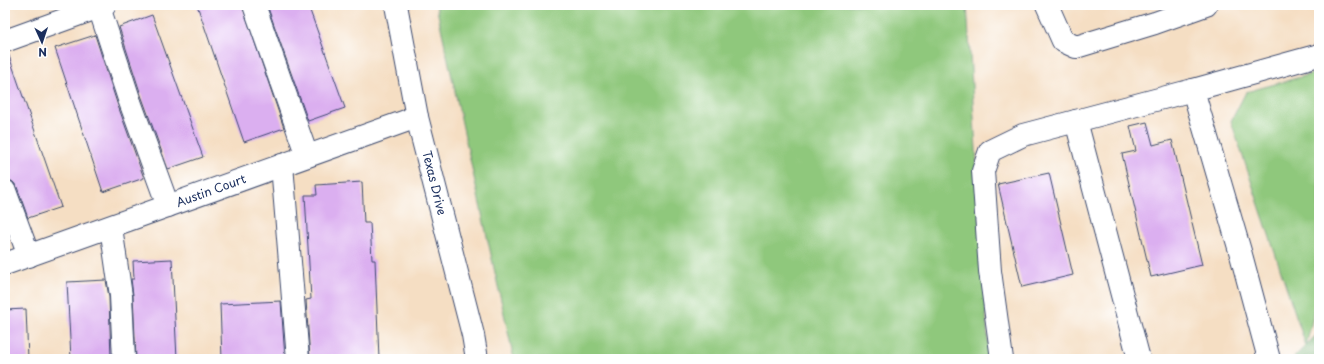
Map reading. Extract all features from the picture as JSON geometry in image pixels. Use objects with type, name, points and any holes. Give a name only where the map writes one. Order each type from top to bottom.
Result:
[{"type":"street","points":[[254,5],[307,156]]},
{"type":"street","name":"Texas Drive","points":[[396,5],[417,117],[473,335],[477,359]]},
{"type":"street","points":[[1047,5],[1063,41],[1076,46],[1155,23],[1206,5]]},
{"type":"street","points":[[5,41],[102,6],[129,99],[168,206]]},
{"type":"street","points":[[1002,359],[990,271],[983,171],[990,151],[1023,135],[1319,55]]},
{"type":"street","points":[[1193,90],[1240,251],[1269,359]]},
{"type":"street","name":"Austin Court","points":[[5,264],[417,117]]},
{"type":"street","points":[[1076,121],[1139,359]]},
{"type":"street","points":[[282,165],[298,359]]},
{"type":"street","points":[[5,190],[29,256]]},
{"type":"street","points":[[111,227],[121,296],[124,359]]},
{"type":"green space","points":[[436,5],[967,5],[989,359],[514,359]]},
{"type":"green space","points":[[1319,72],[1319,291],[1306,346],[1231,121],[1246,92]]},
{"type":"green space","points":[[1319,332],[1319,359],[1292,359]]},
{"type":"building","points":[[197,5],[242,5],[284,128],[244,142]]},
{"type":"building","points":[[267,5],[308,5],[345,108],[308,121]]},
{"type":"building","points":[[152,15],[203,157],[168,169],[141,95],[119,27]]},
{"type":"building","points":[[95,35],[117,103],[144,178],[103,192],[55,48]]},
{"type":"building","points":[[5,53],[8,53],[61,207],[28,218],[17,187],[9,180],[5,167]]},
{"type":"building","points":[[1147,122],[1153,145],[1172,140],[1202,265],[1151,277],[1122,154],[1136,151],[1130,126]]},
{"type":"building","points":[[1049,173],[1073,275],[1022,287],[998,184]]},
{"type":"building","points":[[362,182],[364,223],[370,223],[372,260],[375,260],[379,359],[310,359],[306,300],[311,299],[305,195],[317,195],[316,185]]},
{"type":"building","points":[[172,259],[177,359],[136,359],[131,279],[134,279],[133,261]]},
{"type":"building","points":[[106,280],[109,297],[111,359],[71,359],[67,282]]},
{"type":"building","points":[[281,301],[285,359],[222,359],[220,304]]},
{"type":"building","points":[[26,309],[28,359],[5,359],[5,310]]}]
